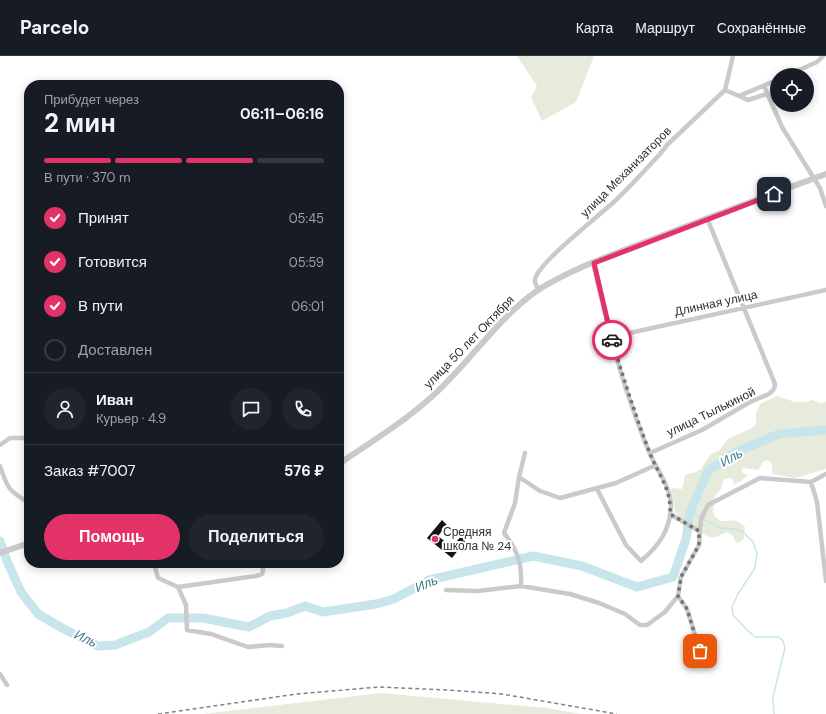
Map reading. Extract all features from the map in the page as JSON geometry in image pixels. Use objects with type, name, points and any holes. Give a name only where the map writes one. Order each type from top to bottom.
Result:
[{"type":"street","points":[[733,56],[725,90],[748,100],[767,94]]},
{"type":"street","points":[[804,68],[818,62],[823,56]]},
{"type":"street","points":[[739,96],[770,83]]},
{"type":"street","points":[[764,86],[782,127],[820,188],[826,206]]},
{"type":"street","name":"улица Механизаторов","points":[[539,290],[534,283],[535,279],[539,272],[558,251],[616,200],[667,145],[725,90]]},
{"type":"street","name":"улица 50 лет Октября","points":[[344,461],[409,416],[426,402],[459,370],[516,308],[539,290],[562,277],[594,263],[707,218],[826,174]]},
{"type":"street","points":[[707,218],[743,308]]},
{"type":"street","points":[[594,263],[611,337],[626,388],[650,453],[668,490],[671,503],[665,534],[653,551],[641,561],[626,545],[597,489]]},
{"type":"street","name":"Длинная улица","points":[[611,337],[826,290]]},
{"type":"street","name":"улица Тылькиной","points":[[650,453],[702,430],[750,402],[769,394],[774,389],[775,384],[743,308]]},
{"type":"street","points":[[0,445],[10,438],[24,438]]},
{"type":"street","points":[[521,586],[521,572],[515,548],[504,532],[515,503],[525,453]]},
{"type":"street","points":[[519,477],[540,491],[560,498],[616,483],[656,465]]},
{"type":"street","points":[[0,466],[6,484],[11,492],[24,500]]},
{"type":"street","points":[[446,590],[478,591],[521,586],[570,594],[599,603],[625,614],[640,625],[647,625],[665,612],[678,596],[681,577],[699,545],[701,519],[708,505],[760,478],[811,482],[826,474]]},
{"type":"street","points":[[811,482],[817,502],[826,581]]},
{"type":"street","points":[[670,514],[699,531]]},
{"type":"street","points":[[0,553],[24,545]]},
{"type":"street","points":[[155,568],[158,578],[178,587],[256,576],[262,574],[263,568]]},
{"type":"street","points":[[178,587],[186,606],[187,630],[211,634],[248,647],[269,645],[282,646]]},
{"type":"street","points":[[678,596],[687,609],[700,651]]},
{"type":"street","points":[[0,674],[6,685]]},
{"type":"green space","points":[[517,56],[594,56],[576,102],[542,121],[531,97],[537,86]]},
{"type":"green space","points":[[777,396],[795,402],[812,400],[821,403],[826,402],[826,469],[795,478],[772,474],[772,464],[767,460],[763,462],[758,470],[742,469],[742,473],[748,475],[740,482],[733,484],[733,480],[731,478],[724,479],[721,489],[715,495],[713,511],[715,517],[721,521],[735,521],[741,524],[745,527],[744,538],[739,543],[736,542],[733,536],[727,532],[716,537],[707,536],[686,522],[675,512],[671,491],[672,488],[682,489],[685,475],[701,469],[711,454],[720,450],[728,439],[754,427],[756,424],[756,413],[760,404]]},
{"type":"green space","points":[[381,693],[547,708],[582,714],[203,714]]},
{"type":"building","name":"Средняя школа № 24","points":[[442,520],[447,525],[438,536],[452,547],[461,536],[466,540],[452,558],[427,538]]},
{"type":"waterway","name":"Иль","points":[[0,541],[21,592],[38,614],[98,646],[115,645],[149,632],[168,618],[203,618],[249,627],[270,616],[287,613],[305,606],[323,612],[376,604],[394,599],[429,580],[533,556],[582,566],[637,587],[673,577],[686,539],[690,512],[708,471],[734,453],[779,434],[826,430]]},
{"type":"waterway","points":[[690,512],[720,528],[735,529],[743,532],[753,542],[757,553],[755,568],[738,594],[732,607],[733,615],[755,637],[779,637],[783,641],[785,648],[773,697],[774,714]]},
{"type":"railway","points":[[158,714],[297,694],[379,687],[502,694],[617,714]]},
{"type":"way so far","points":[[612,340],[626,388],[650,453],[668,490],[671,503],[670,514],[699,531],[699,545],[681,577],[678,596],[687,609],[700,651]]},
{"type":"place","name":"Средняя школа № 24","points":[[435,539]]},
{"type":"route","points":[[612,340],[594,263],[707,218],[774,194]]}]
